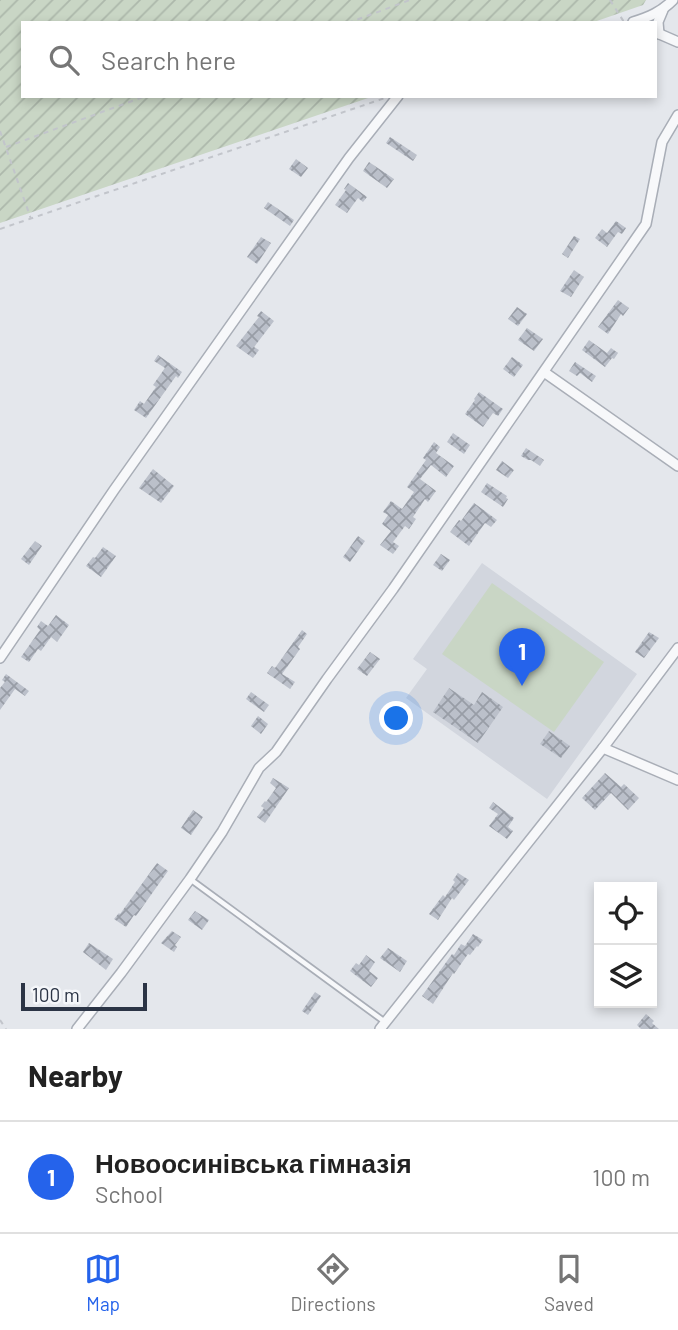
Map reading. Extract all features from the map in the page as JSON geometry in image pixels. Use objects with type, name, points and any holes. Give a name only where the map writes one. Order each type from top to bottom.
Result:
[{"type":"street","points":[[637,21],[664,9],[673,0]]},
{"type":"street","points":[[664,9],[658,22],[657,33],[678,42]]},
{"type":"street","points":[[0,658],[114,490],[349,158],[396,98]]},
{"type":"street","points":[[77,1029],[190,879],[222,832],[259,768],[276,752],[393,589],[646,224],[662,142],[678,115]]},
{"type":"street","points":[[544,372],[678,466]]},
{"type":"street","points":[[383,1026],[603,748],[678,648]]},
{"type":"street","points":[[603,748],[678,780]]},
{"type":"lane","points":[[190,879],[383,1026]]},
{"type":"path","points":[[353,21],[410,0]]},
{"type":"path","points":[[610,0],[628,21]]},
{"type":"path","points":[[6,147],[141,98]]},
{"type":"path","points":[[0,229],[383,98]]},
{"type":"path","points":[[0,131],[31,219]]},
{"type":"path","points":[[0,1020],[6,1029]]},
{"type":"shaded area","points":[[482,563],[637,674],[547,799],[406,698],[427,669],[413,659]]},
{"type":"green space","points":[[0,0],[646,0],[643,5],[597,21],[21,21],[21,98],[368,98],[0,223]]},
{"type":"green space","points":[[492,583],[604,662],[554,732],[442,654]]},
{"type":"building","points":[[390,137],[417,155],[413,161],[386,143]]},
{"type":"building","points":[[296,159],[308,168],[301,177],[289,169]]},
{"type":"building","points":[[369,162],[394,179],[387,188],[363,171]]},
{"type":"building","points":[[348,183],[367,197],[363,202],[358,198],[347,213],[335,205]]},
{"type":"building","points":[[268,202],[294,220],[290,226],[264,208]]},
{"type":"building","points":[[616,221],[626,228],[622,234],[618,232],[607,247],[595,238],[602,229],[607,233]]},
{"type":"building","points":[[574,236],[580,239],[568,258],[562,254]]},
{"type":"building","points":[[261,237],[271,243],[257,264],[247,257]]},
{"type":"building","points":[[574,270],[584,277],[571,297],[560,291]]},
{"type":"building","points":[[618,300],[629,308],[623,316],[621,314],[608,334],[598,327]]},
{"type":"building","points":[[517,307],[527,314],[518,326],[508,319]]},
{"type":"building","points":[[261,311],[274,321],[254,347],[259,350],[253,358],[236,346]]},
{"type":"building","points":[[527,328],[543,339],[534,351],[518,340]]},
{"type":"building","points":[[589,340],[607,353],[611,348],[618,353],[605,367],[582,350]]},
{"type":"building","points":[[158,355],[182,372],[178,378],[176,376],[146,418],[134,410],[140,401],[144,404],[165,368],[154,361]]},
{"type":"building","points":[[512,357],[523,365],[514,377],[503,369]]},
{"type":"building","points":[[575,362],[596,376],[592,382],[580,373],[577,376],[569,371]]},
{"type":"building","points":[[479,392],[503,409],[498,416],[493,413],[483,427],[465,414]]},
{"type":"building","points":[[453,433],[470,445],[464,454],[447,442]]},
{"type":"building","points":[[434,442],[440,447],[436,453],[454,466],[446,477],[431,465],[420,479],[436,491],[428,502],[425,499],[413,517],[416,519],[409,529],[405,526],[393,542],[399,546],[393,554],[380,545],[391,531],[382,524],[388,515],[383,512],[391,501],[402,509],[414,492],[407,487],[426,460],[423,458]]},
{"type":"building","points":[[526,448],[544,460],[540,466],[521,456]]},
{"type":"building","points":[[502,461],[514,470],[508,478],[496,470]]},
{"type":"building","points":[[153,469],[174,486],[161,503],[139,488]]},
{"type":"building","points":[[487,483],[507,496],[503,507],[481,492]]},
{"type":"building","points":[[474,503],[497,520],[491,527],[485,523],[469,546],[450,532]]},
{"type":"building","points":[[358,536],[365,541],[350,562],[343,557]]},
{"type":"building","points":[[35,541],[42,546],[29,565],[21,559]]},
{"type":"building","points":[[103,547],[116,556],[101,577],[86,566]]},
{"type":"building","points":[[441,554],[450,560],[442,571],[433,565]]},
{"type":"building","points":[[56,615],[69,625],[57,642],[51,637],[29,662],[21,657],[40,630],[37,627],[41,621],[48,626]]},
{"type":"building","points":[[302,630],[307,634],[282,674],[295,682],[290,689],[267,673],[272,666],[275,668]]},
{"type":"building","points":[[649,632],[659,638],[644,658],[635,652]]},
{"type":"building","points":[[370,652],[380,659],[367,676],[357,669]]},
{"type":"building","points":[[6,674],[29,691],[25,696],[15,689],[0,710],[0,688],[5,682],[2,680]]},
{"type":"building","points":[[449,688],[474,705],[482,692],[503,707],[478,743],[433,712]]},
{"type":"building","points":[[251,692],[269,705],[264,712],[246,699]]},
{"type":"building","points":[[258,716],[268,724],[261,734],[251,726]]},
{"type":"building","points":[[549,731],[570,746],[561,758],[540,744]]},
{"type":"building","points":[[605,773],[621,787],[624,784],[639,798],[628,810],[611,793],[595,810],[582,798]]},
{"type":"building","points":[[273,778],[289,788],[265,823],[257,817],[264,808],[261,806],[276,788],[270,783]]},
{"type":"building","points":[[493,802],[514,818],[508,827],[513,831],[507,839],[489,826],[498,814],[489,808]]},
{"type":"building","points":[[193,810],[203,817],[191,835],[181,828]]},
{"type":"building","points":[[157,863],[168,871],[126,927],[114,919]]},
{"type":"building","points":[[458,873],[469,880],[454,900],[452,898],[438,920],[429,914],[443,895],[445,897]]},
{"type":"building","points":[[195,911],[209,920],[202,930],[188,920]]},
{"type":"building","points":[[172,931],[181,937],[174,952],[161,943]]},
{"type":"building","points":[[473,934],[483,940],[453,973],[433,1004],[422,996],[452,954],[454,955],[461,944],[465,946]]},
{"type":"building","points":[[89,943],[113,959],[106,970],[83,952]]},
{"type":"building","points":[[388,948],[407,961],[400,972],[380,958]]},
{"type":"building","points":[[366,955],[375,962],[369,971],[378,978],[371,987],[350,971],[356,963],[359,965]]},
{"type":"building","points":[[315,992],[321,996],[308,1015],[302,1011]]},
{"type":"building","points":[[646,1014],[659,1029],[641,1029],[637,1025]]},
{"type":"place","name":"Новоосинівська гімназія","points":[[522,686]]}]
